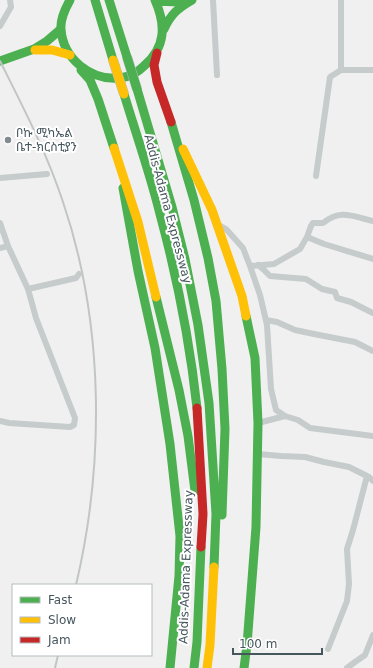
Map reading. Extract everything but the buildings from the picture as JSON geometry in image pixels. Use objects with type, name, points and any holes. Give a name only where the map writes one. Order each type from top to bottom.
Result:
[{"type":"main road","points":[[63,0],[61,29],[64,43],[70,55],[90,80],[98,99],[138,222],[179,390],[188,436],[195,495],[197,642]]},
{"type":"main road","points":[[63,13],[70,0]]},
{"type":"main road","name":"Addis-Adama Expressway","points":[[95,0],[160,213],[174,267],[186,328],[197,407],[202,514],[197,642],[194,668]]},
{"type":"main road","name":"Addis-Adama Expressway","points":[[109,0],[172,207],[186,259],[198,325],[208,395],[216,514],[210,645],[207,668]]},
{"type":"main road","points":[[163,31],[162,15],[155,0],[178,2],[192,0]]},
{"type":"main road","points":[[192,0],[180,7],[168,20],[163,31],[154,65],[157,82],[171,122],[194,200],[208,258],[216,301],[222,369],[225,429],[223,506],[210,645]]},
{"type":"main road","points":[[0,61],[43,44],[61,29]]},
{"type":"main road","points":[[31,50],[57,50],[70,55]]},
{"type":"main road","points":[[78,65],[88,72],[103,78],[120,78],[135,73],[148,63],[158,50]]},
{"type":"main road","points":[[171,122],[212,210],[227,251],[242,296],[255,358],[258,423],[256,527],[244,668]]},
{"type":"main road","points":[[114,148],[155,348],[170,444],[180,536],[179,576],[170,668]]},
{"type":"street","points":[[0,26],[11,7],[10,0]]},
{"type":"street","points":[[213,0],[217,75]]},
{"type":"street","points":[[341,0],[341,70]]},
{"type":"street","points":[[316,176],[330,77],[341,70],[373,70]]},
{"type":"street","points":[[0,178],[47,174]]},
{"type":"street","points":[[250,266],[274,264],[300,249],[313,223],[324,223],[330,217],[345,214],[373,220]]},
{"type":"street","points":[[0,223],[8,246],[28,289],[36,318],[75,418],[74,425],[70,427],[9,423],[0,421]]},
{"type":"street","points":[[217,224],[226,229],[243,248],[260,295],[266,320],[272,389],[276,410],[285,416],[298,420],[310,428],[373,436]]},
{"type":"street","points":[[307,237],[324,244],[373,259]]},
{"type":"street","points":[[0,248],[8,246]]},
{"type":"street","points":[[258,265],[270,276],[306,279],[322,289],[335,292],[337,298],[351,302],[373,313]]},
{"type":"street","points":[[28,289],[76,278],[79,274]]},
{"type":"street","points":[[266,320],[277,322],[295,330],[356,342],[373,351]]},
{"type":"street","points":[[258,423],[285,416]]},
{"type":"street","points":[[258,454],[305,457],[349,467],[367,476],[373,481]]},
{"type":"street","points":[[328,649],[346,601],[349,584],[347,549],[367,476]]},
{"type":"street","points":[[347,668],[365,655],[373,635]]},
{"type":"railway","points":[[0,61],[34,130],[50,166],[63,202],[77,248],[93,344],[96,393],[92,490],[76,584]]},
{"type":"railway","points":[[55,668],[58,656]]},
{"type":"traffic: fast","points":[[70,0],[61,22],[63,40],[67,50],[80,66],[89,72],[109,78],[120,78],[139,70],[157,51],[162,35],[162,27],[159,9],[155,0]]},
{"type":"traffic: fast","points":[[95,0],[113,60]]},
{"type":"traffic: fast","points":[[109,0],[127,57]]},
{"type":"traffic: fast","points":[[164,29],[169,19],[175,12],[192,0]]},
{"type":"traffic: fast","points":[[156,1],[187,1]]},
{"type":"traffic: fast","points":[[0,61],[34,49],[47,41],[61,29]]},
{"type":"traffic: fast","points":[[127,57],[137,89]]},
{"type":"traffic: fast","points":[[81,70],[90,80],[98,99],[114,148]]},
{"type":"traffic: fast","points":[[137,89],[172,207],[185,259],[198,325],[209,403],[216,514],[214,567]]},
{"type":"traffic: fast","points":[[124,94],[152,184],[172,262],[187,335],[197,408]]},
{"type":"traffic: fast","points":[[171,122],[194,200],[208,258],[216,301],[222,369],[225,429],[222,515]]},
{"type":"traffic: fast","points":[[123,188],[138,271],[155,348],[170,444],[180,536],[179,576],[170,668]]},
{"type":"traffic: fast","points":[[156,297],[179,390],[188,436],[195,491]]},
{"type":"traffic: fast","points":[[244,668],[256,527],[258,423],[255,358],[246,316]]},
{"type":"traffic: fast","points":[[194,668],[197,642],[201,547]]},
{"type":"traffic: slow","points":[[35,50],[52,50],[70,55]]},
{"type":"traffic: slow","points":[[113,60],[124,94]]},
{"type":"traffic: slow","points":[[114,148],[138,222],[156,297]]},
{"type":"traffic: slow","points":[[183,149],[212,210],[242,296],[246,316]]},
{"type":"traffic: slow","points":[[207,668],[210,645],[214,567]]},
{"type":"traffic: jam","points":[[157,53],[154,65],[157,82],[171,122]]},
{"type":"traffic: jam","points":[[197,408],[203,514],[201,547]]},
{"type":"place","name":"ቦኩ ሚካኤል ቤተ-ክርስቲያን","points":[[8,140]]}]
